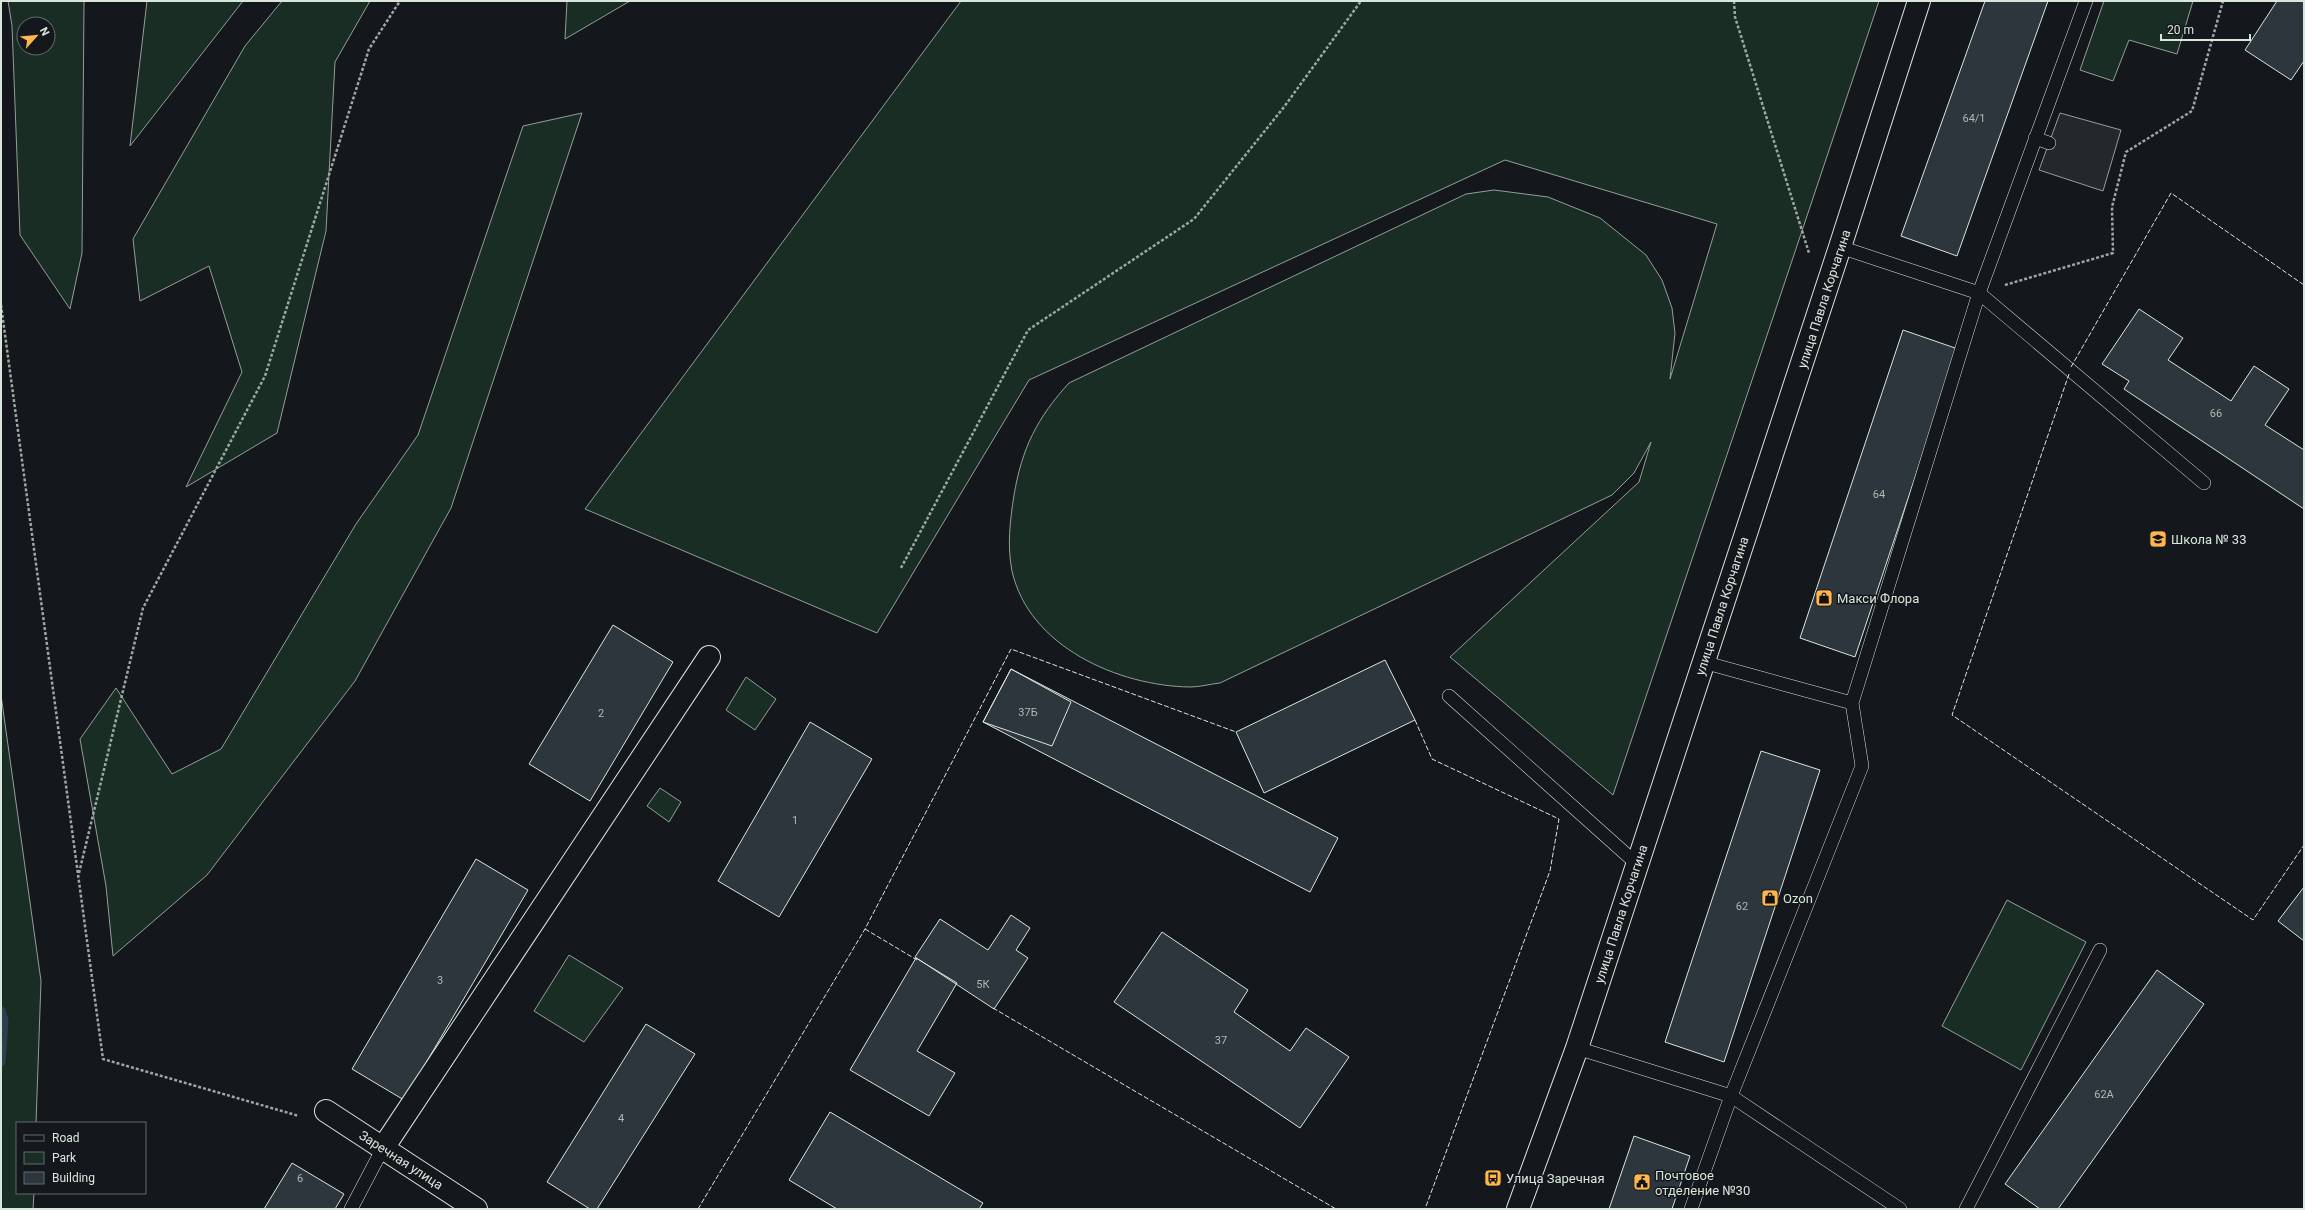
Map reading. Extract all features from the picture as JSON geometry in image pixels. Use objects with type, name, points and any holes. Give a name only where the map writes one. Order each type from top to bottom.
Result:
[{"type":"main road","name":"улица Павла Корчагина","points":[[1518,1209],[1577,1048],[1827,290],[1919,1]]},
{"type":"main road","points":[[383,1148],[709,657]]},
{"type":"main road","name":"Заречная улица","points":[[326,1111],[476,1209]]},
{"type":"lane","points":[[1691,1209],[1731,1096],[1862,766],[1852,703],[1979,293],[2086,1]]},
{"type":"lane","points":[[2036,138],[2049,143]]},
{"type":"lane","points":[[1840,247],[1979,293],[2204,483]]},
{"type":"lane","points":[[1704,662],[1852,703]]},
{"type":"lane","points":[[1449,696],[1637,864]]},
{"type":"lane","points":[[1966,1209],[2100,950]]},
{"type":"lane","points":[[1577,1048],[1731,1096],[1900,1209]]},
{"type":"lane","points":[[351,1209],[383,1148]]},
{"type":"path","points":[[78,876],[143,608],[265,376],[369,49],[400,1]]},
{"type":"path","points":[[901,568],[1028,330],[1194,219],[1284,107],[1361,1]]},
{"type":"path","points":[[1734,1],[1735,17],[1815,272],[1827,290]]},
{"type":"path","points":[[1979,293],[2113,253],[2112,207],[2126,152],[2192,111],[2223,1]]},
{"type":"path","points":[[1,305],[103,1059],[299,1116]]},
{"type":"green space","points":[[8,1],[84,1],[82,253],[70,309],[20,235],[12,26]]},
{"type":"green space","points":[[147,1],[243,1],[130,146]]},
{"type":"green space","points":[[282,1],[370,1],[335,62],[326,231],[277,433],[186,487],[242,372],[209,266],[140,301],[133,239],[245,46]]},
{"type":"green space","points":[[567,1],[630,1],[565,39]]},
{"type":"green space","points":[[961,1],[1879,1],[1613,795],[1450,657],[1639,482],[1651,442],[1634,473],[1612,495],[1220,683],[1198,687],[1163,685],[1135,679],[1107,670],[1081,657],[1057,641],[1037,621],[1022,598],[1010,562],[1010,524],[1017,478],[1021,463],[1032,434],[1048,409],[1069,383],[1466,194],[1494,190],[1548,197],[1600,218],[1646,255],[1662,280],[1672,308],[1675,333],[1670,379],[1717,224],[1505,160],[1029,380],[877,633],[585,509]]},
{"type":"green space","points":[[2104,1],[2193,1],[2177,54],[2129,40],[2113,81],[2080,70]]},
{"type":"green space","points":[[582,113],[451,508],[355,681],[207,875],[113,956],[106,886],[80,739],[116,688],[172,774],[221,749],[356,524],[418,435],[523,126]]},
{"type":"green space","points":[[746,677],[776,699],[755,730],[726,710]]},
{"type":"green space","points":[[1,695],[41,981],[36,1122],[16,1122],[16,1194],[34,1194],[33,1209],[1,1209]]},
{"type":"green space","points":[[660,788],[681,802],[669,822],[647,806]]},
{"type":"green space","points":[[2007,900],[2086,942],[2021,1070],[1942,1026]]},
{"type":"green space","points":[[569,955],[623,988],[584,1042],[534,1011]]},
{"type":"shaded area","points":[[2060,113],[2121,130],[2103,191],[2039,170]]},
{"type":"building","points":[[1985,1],[2048,1],[1957,256],[1901,236]]},
{"type":"building","points":[[2277,1],[2304,1],[2304,61],[2291,80],[2245,50]]},
{"type":"building","points":[[2139,309],[2183,338],[2168,360],[2231,401],[2254,366],[2289,389],[2265,425],[2304,450],[2304,509],[2124,389],[2129,381],[2102,364]]},
{"type":"building","points":[[1903,330],[1958,349],[1855,657],[1800,638]]},
{"type":"building","points":[[613,625],[673,662],[590,801],[529,764]]},
{"type":"building","points":[[1385,660],[1415,720],[1264,793],[1236,732]]},
{"type":"building","points":[[1011,669],[1071,702],[1052,746],[983,722]]},
{"type":"building","points":[[1011,669],[1338,838],[1310,892],[983,722]]},
{"type":"building","points":[[810,722],[872,759],[779,917],[718,881]]},
{"type":"building","points":[[1761,751],[1820,770],[1724,1062],[1665,1042]]},
{"type":"building","points":[[476,859],[528,890],[404,1100],[352,1069]]},
{"type":"building","points":[[2304,887],[2304,941],[2278,921]]},
{"type":"building","points":[[1011,915],[1030,928],[1016,950],[1028,958],[994,1009],[915,957],[940,919],[988,950]]},
{"type":"building","points":[[1162,932],[1248,990],[1234,1012],[1290,1051],[1306,1028],[1349,1057],[1300,1128],[1114,1002]]},
{"type":"building","points":[[916,958],[957,983],[917,1051],[955,1073],[929,1116],[850,1070]]},
{"type":"building","points":[[2157,970],[2204,1004],[2058,1209],[2040,1209],[2005,1184]]},
{"type":"building","points":[[646,1024],[695,1054],[597,1209],[590,1209],[547,1182]]},
{"type":"building","points":[[830,1112],[983,1203],[979,1209],[837,1209],[789,1180]]},
{"type":"building","points":[[1634,1136],[1690,1156],[1672,1209],[1609,1209]]},
{"type":"building","points":[[292,1163],[344,1194],[335,1209],[264,1209]]},
{"type":"waterway","points":[[1,1011],[4,1020],[1,1062]]},
{"type":"fence","points":[[2071,367],[2171,193],[2304,285]]},
{"type":"fence","points":[[2069,374],[1952,715],[2253,920],[2304,845]]},
{"type":"fence","points":[[698,1209],[865,929],[1011,649],[1236,732]]},
{"type":"fence","points":[[1415,720],[1432,759],[1559,819],[1550,871],[1425,1209]]},
{"type":"fence","points":[[865,929],[917,960]]},
{"type":"fence","points":[[993,1008],[1336,1209]]},
{"type":"place","name":"Школа № 33","points":[[2158,539]]},
{"type":"place","name":"Макси Флора","points":[[1824,598]]},
{"type":"place","name":"Ozon","points":[[1770,898]]},
{"type":"place","name":"Улица Заречная","points":[[1493,1178]]},
{"type":"place","name":"Почтовое отделение №30","points":[[1642,1182]]}]
